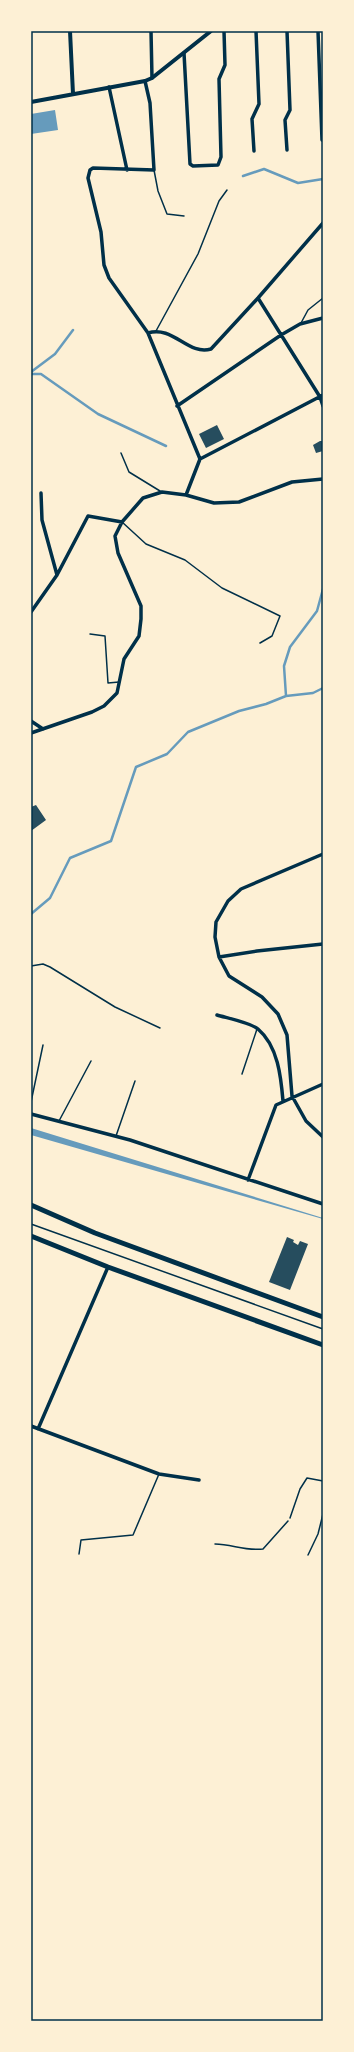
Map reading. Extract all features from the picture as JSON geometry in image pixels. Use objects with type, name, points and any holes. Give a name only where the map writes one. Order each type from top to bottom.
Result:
[{"type":"main road","points":[[31,1205],[95,1233],[323,1317]]},
{"type":"main road","points":[[31,1236],[108,1267],[323,1345]]},
{"type":"street","points":[[70,31],[73,94]]},
{"type":"street","points":[[151,31],[152,78]]},
{"type":"street","points":[[31,102],[145,81],[152,78],[211,31]]},
{"type":"street","points":[[184,53],[190,164],[193,166],[218,165],[220,158],[218,79],[225,65],[224,31]]},
{"type":"street","points":[[254,151],[252,119],[259,104],[256,31]]},
{"type":"street","points":[[287,31],[290,110],[286,120],[287,150]]},
{"type":"street","points":[[318,31],[322,140]]},
{"type":"street","points":[[145,81],[150,103],[154,170],[93,168],[90,170],[88,178],[101,232],[104,265],[109,278],[148,333],[200,459]]},
{"type":"street","points":[[109,87],[127,170]]},
{"type":"street","points":[[148,333],[162,331],[199,350],[211,349],[258,298],[323,223]]},
{"type":"street","points":[[258,298],[321,396],[323,406]]},
{"type":"street","points":[[177,406],[281,335],[300,324],[323,318]]},
{"type":"street","points":[[186,495],[200,459],[321,396]]},
{"type":"street","points":[[31,733],[92,712],[104,706],[117,693],[121,682],[124,659],[139,636],[141,619],[140,606],[118,553],[115,536],[122,522],[143,498],[162,492],[186,495],[214,503],[239,502],[292,482],[323,480]]},
{"type":"street","points":[[41,493],[42,520],[57,575]]},
{"type":"street","points":[[31,612],[57,575],[88,516],[122,522]]},
{"type":"street","points":[[31,722],[43,729]]},
{"type":"street","points":[[323,854],[241,889],[228,901],[216,922],[215,937],[219,957],[229,976],[262,997],[278,1014],[288,1035],[292,1096],[306,1121],[323,1137]]},
{"type":"street","points":[[219,957],[257,951],[323,945]]},
{"type":"street","points":[[217,1015],[258,1028],[277,1058],[283,1101]]},
{"type":"street","points":[[248,1180],[276,1105],[292,1096],[323,1084]]},
{"type":"street","points":[[31,1114],[116,1136],[323,1204]]},
{"type":"street","points":[[38,1429],[108,1267]]},
{"type":"street","points":[[31,1426],[159,1474],[199,1480]]},
{"type":"lane","points":[[154,170],[158,191],[167,214],[184,216]]},
{"type":"lane","points":[[156,331],[198,254],[219,201],[228,190]]},
{"type":"lane","points":[[300,324],[308,310],[323,298]]},
{"type":"lane","points":[[121,453],[129,472],[162,492]]},
{"type":"lane","points":[[122,522],[146,544],[185,560],[222,588],[280,616],[272,636],[260,643]]},
{"type":"lane","points":[[90,634],[105,636],[108,683],[121,682]]},
{"type":"lane","points":[[31,966],[43,964],[50,967],[115,1007],[160,1028]]},
{"type":"lane","points":[[242,1074],[258,1028]]},
{"type":"lane","points":[[31,1102],[43,1045]]},
{"type":"lane","points":[[59,1121],[91,1061]]},
{"type":"lane","points":[[116,1136],[135,1081]]},
{"type":"lane","points":[[31,1224],[323,1329]]},
{"type":"lane","points":[[79,1554],[81,1540],[133,1535],[159,1474]]},
{"type":"lane","points":[[290,1518],[300,1489],[307,1478],[323,1481]]},
{"type":"lane","points":[[308,1556],[318,1534],[323,1514]]},
{"type":"path","points":[[215,1544],[227,1544],[239,1549],[263,1549],[290,1518]]},
{"type":"water","points":[[55,110],[58,130],[31,134],[31,114]]},
{"type":"water","points":[[31,1128],[323,1218],[323,1219],[31,1135]]},
{"type":"building","points":[[217,425],[224,439],[206,448],[199,434]]},
{"type":"building","points":[[323,441],[323,451],[316,453],[313,445]]},
{"type":"building","points":[[36,805],[46,820],[31,831],[31,807]]},
{"type":"building","points":[[287,1237],[294,1240],[293,1242],[298,1245],[300,1241],[308,1244],[290,1290],[269,1282]]},
{"type":"waterway","points":[[243,176],[264,169],[298,183],[323,179]]},
{"type":"waterway","points":[[31,372],[55,354],[73,330]]},
{"type":"waterway","points":[[31,374],[41,374],[98,414],[166,446]]},
{"type":"waterway","points":[[286,696],[284,666],[290,647],[317,611],[323,589]]},
{"type":"waterway","points":[[31,914],[50,898],[70,858],[111,841],[136,767],[167,754],[188,732],[239,711],[266,704],[286,696],[313,693],[323,688]]}]
